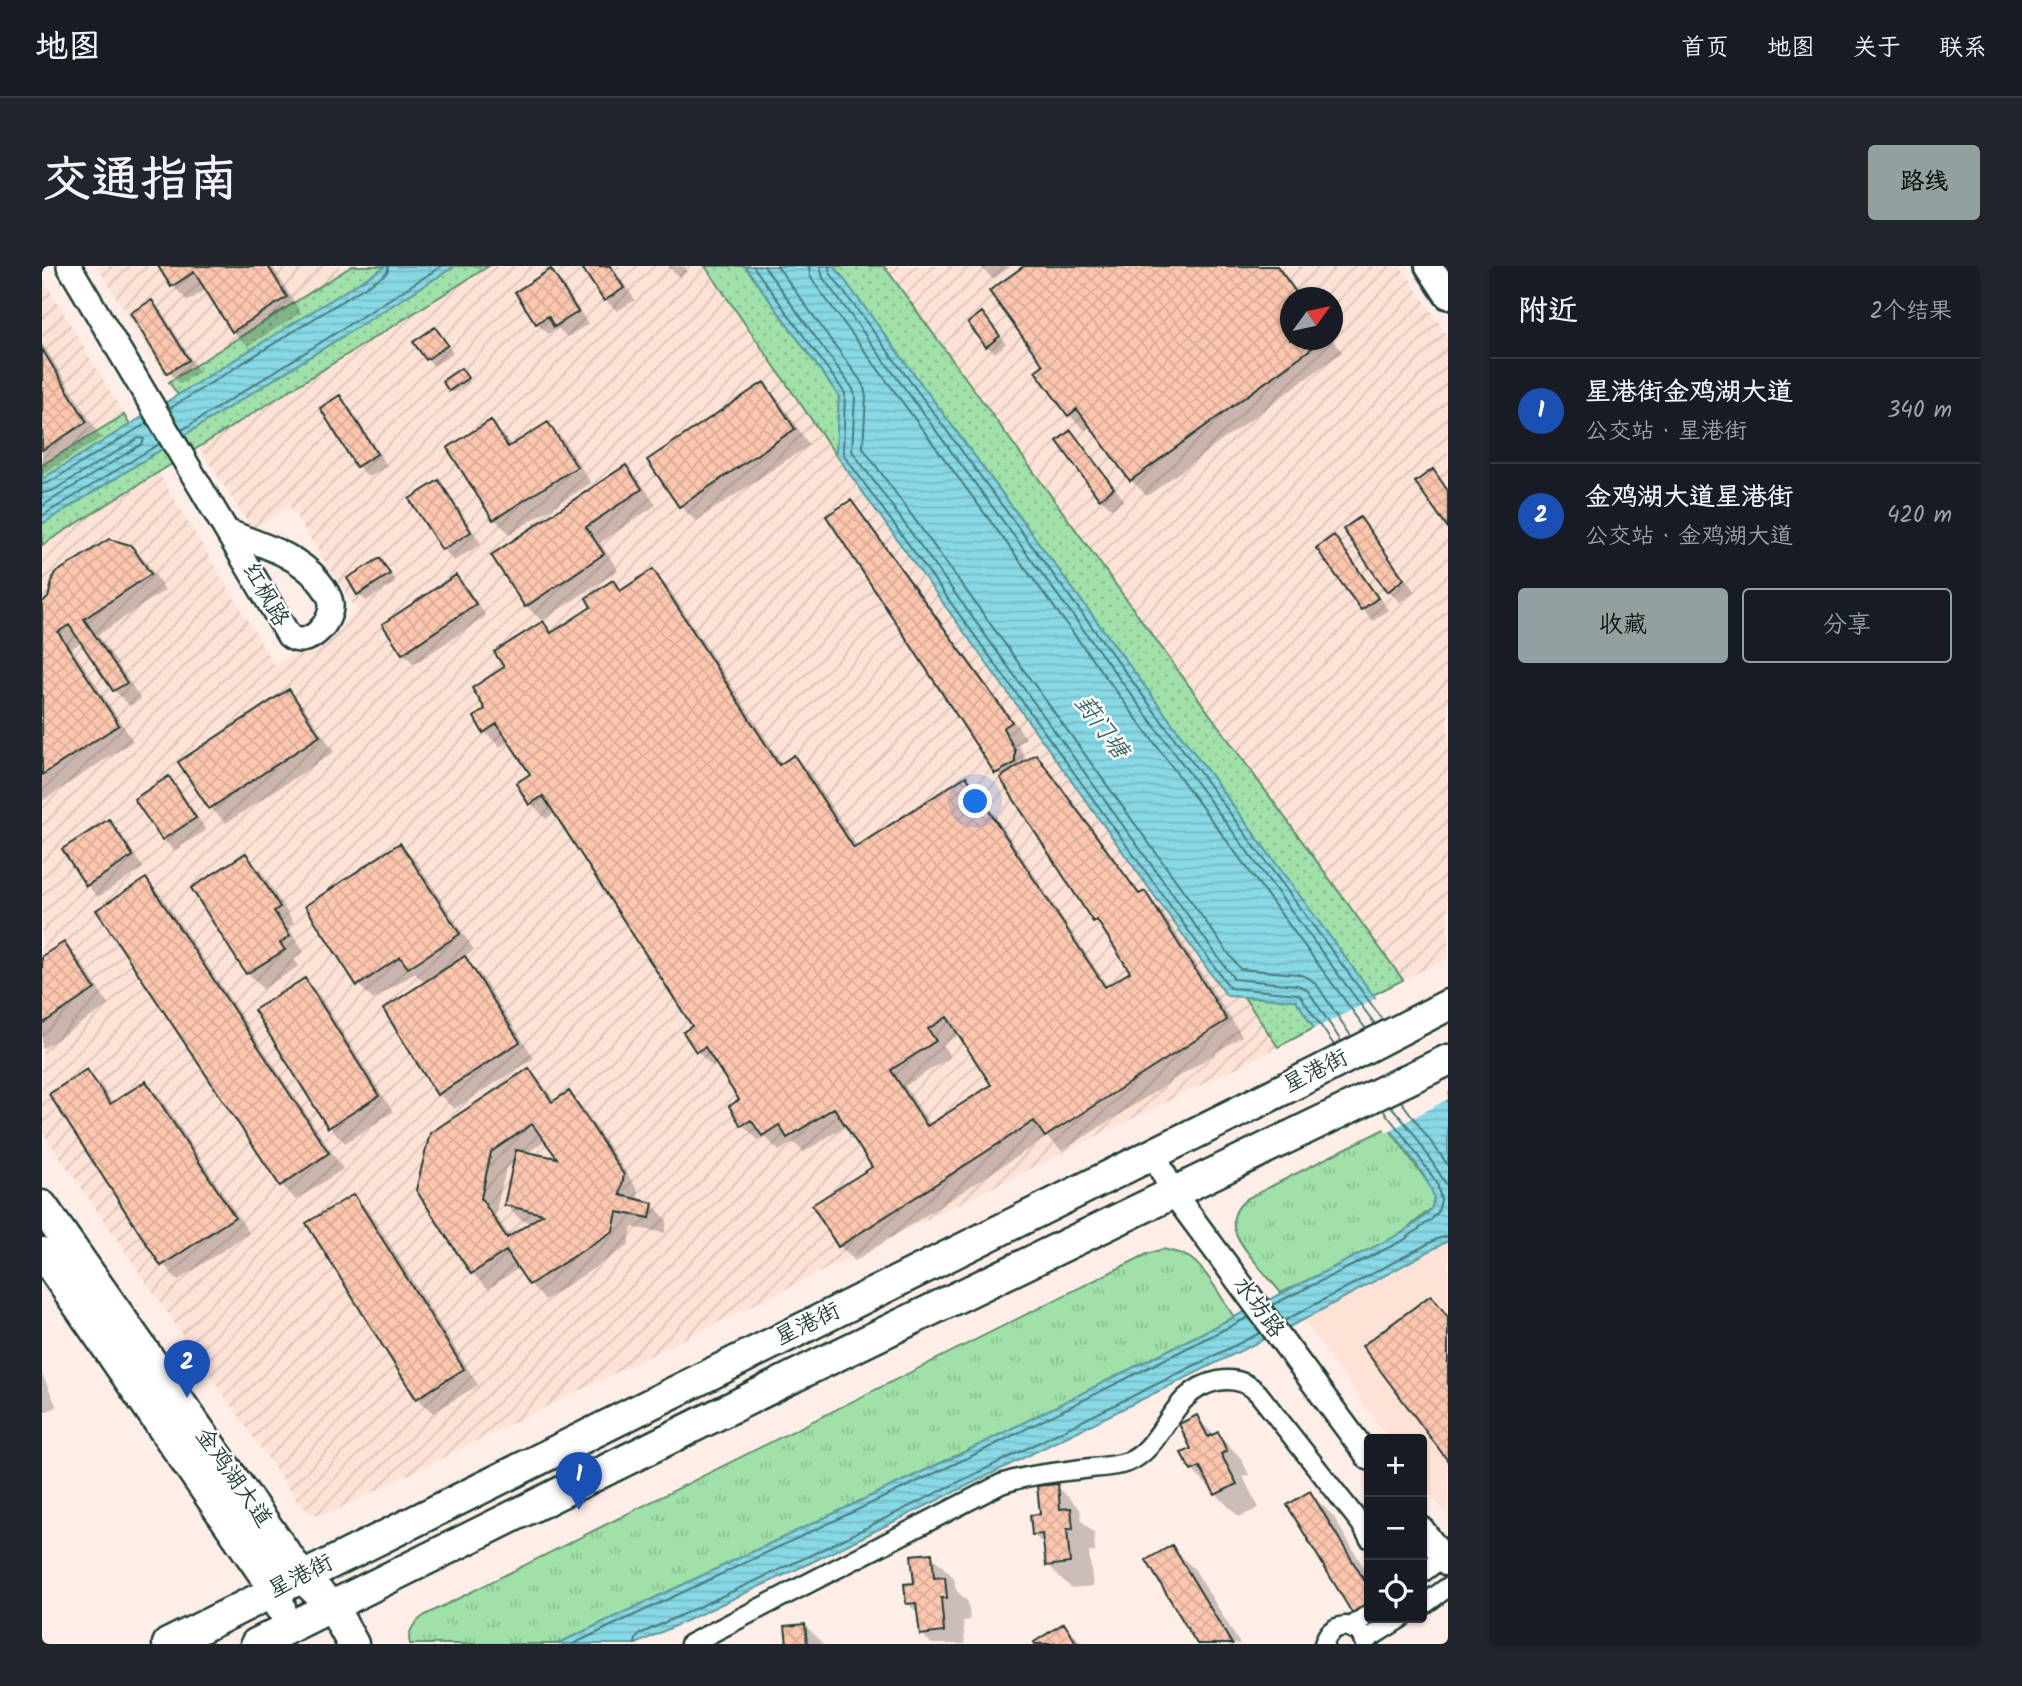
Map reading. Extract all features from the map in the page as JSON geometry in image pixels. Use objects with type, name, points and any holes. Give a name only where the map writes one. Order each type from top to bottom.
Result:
[{"type":"main road","points":[[1429,266],[1448,295]]},
{"type":"main road","name":"星港街","points":[[168,1644],[1448,1005]]},
{"type":"main road","name":"星港街","points":[[256,1644],[292,1636],[332,1606],[824,1362],[1447,1060]]},
{"type":"main road","name":"金鸡湖大道","points":[[42,1206],[302,1577],[332,1606],[353,1644]]},
{"type":"main road","name":"金鸡湖大道","points":[[42,1253],[275,1590],[292,1636]]},
{"type":"street","name":"红枫路","points":[[69,266],[289,636],[300,640],[317,632],[327,620],[331,606],[328,595],[316,577],[284,555],[229,532]]},
{"type":"street","name":"水坊路","points":[[1153,1153],[1174,1194],[1364,1451]]},
{"type":"street","points":[[690,1644],[1001,1484],[1019,1478],[1116,1465],[1133,1459],[1145,1451],[1175,1408],[1188,1396],[1202,1386],[1223,1380],[1245,1384],[1258,1393],[1364,1529]]},
{"type":"street","points":[[1427,1536],[1445,1561],[1427,1570]]},
{"type":"street","points":[[1427,1602],[1448,1587]]},
{"type":"street","points":[[1351,1627],[1364,1618]]},
{"type":"street","points":[[1324,1644],[1332,1630],[1341,1626],[1360,1632],[1365,1642],[1394,1623]]},
{"type":"shaded area","points":[[97,266],[352,266],[169,382]]},
{"type":"shaded area","points":[[489,266],[705,266],[836,455],[1227,996],[1244,997],[1278,1047],[332,1512],[318,1515],[310,1513],[297,1501],[42,1131],[42,545],[158,472],[275,666],[358,612],[289,506],[252,529],[199,447]]},
{"type":"shaded area","points":[[884,266],[1401,266],[1448,337],[1448,958],[1403,980]]},
{"type":"shaded area","points":[[42,277],[124,415],[42,465]]},
{"type":"shaded area","points":[[1448,1241],[1448,1518],[1427,1490],[1427,1434],[1385,1434],[1303,1320]]},
{"type":"green space","points":[[352,266],[386,266],[178,395],[169,382]]},
{"type":"green space","points":[[455,266],[489,266],[42,545],[42,524]]},
{"type":"green space","points":[[705,266],[745,266],[839,396],[836,455]]},
{"type":"green space","points":[[834,266],[884,266],[1403,980],[1373,995]]},
{"type":"green space","points":[[124,415],[130,425],[42,479],[42,465]]},
{"type":"green space","points":[[1244,997],[1296,1000],[1314,1028],[1278,1047]]},
{"type":"green space","points":[[1388,1127],[1431,1187],[1434,1196],[1432,1208],[1401,1234],[1281,1293],[1250,1255],[1235,1231],[1235,1214],[1239,1206],[1248,1198]]},
{"type":"green space","points":[[1163,1249],[1184,1255],[1196,1263],[1234,1317],[979,1445],[557,1644],[410,1644],[412,1627],[425,1615],[1147,1254]]},
{"type":"water","points":[[386,266],[455,266],[42,524],[42,479]]},
{"type":"water","name":"葑门塘","points":[[745,266],[834,266],[1448,1093],[1448,1241],[1303,1320],[810,1563],[636,1644],[557,1644],[979,1445],[1400,1234],[1430,1211],[1434,1200],[1422,1172],[1409,1153],[1338,1064],[1296,1000],[1227,996],[836,455],[839,396]]},
{"type":"pier","points":[[1379,997],[1448,1087],[1448,1099],[1387,1132],[1311,1030]]},
{"type":"building","points":[[158,266],[268,266],[287,297],[232,332],[194,272],[171,287]]},
{"type":"building","points":[[581,266],[610,266],[624,288],[604,301]]},
{"type":"building","points":[[1024,266],[1277,266],[1292,287],[1280,287],[1280,350],[1309,350],[1130,481],[1077,409],[1068,416],[1035,371],[1043,365],[989,291]]},
{"type":"building","points":[[551,269],[578,312],[554,327],[548,316],[536,324],[515,292]]},
{"type":"building","points":[[152,300],[189,360],[167,373],[130,313]]},
{"type":"building","points":[[982,312],[1000,336],[986,347],[968,323]]},
{"type":"building","points":[[435,327],[448,345],[426,360],[413,342]]},
{"type":"building","points":[[42,349],[87,422],[42,450]]},
{"type":"building","points":[[461,368],[468,378],[449,391],[442,381]]},
{"type":"building","points":[[764,382],[795,429],[679,507],[647,460]]},
{"type":"building","points":[[340,395],[377,454],[356,467],[320,408]]},
{"type":"building","points":[[491,420],[508,447],[548,422],[577,467],[493,520],[447,448]]},
{"type":"building","points":[[1071,430],[1114,488],[1099,499],[1057,441]]},
{"type":"building","points":[[626,465],[642,489],[586,527],[604,554],[525,607],[491,555]]},
{"type":"building","points":[[1433,469],[1448,491],[1448,528],[1415,482]]},
{"type":"building","points":[[439,480],[471,532],[442,550],[409,499]]},
{"type":"building","points":[[851,500],[1012,722],[1003,728],[1015,750],[1015,763],[995,774],[826,516]]},
{"type":"building","points":[[1360,517],[1404,579],[1387,592],[1343,529]]},
{"type":"building","points":[[1334,535],[1378,598],[1361,610],[1316,548]]},
{"type":"building","points":[[109,539],[131,545],[151,574],[84,619],[127,683],[113,691],[69,625],[58,632],[119,725],[42,775],[42,602],[48,598],[54,574]]},
{"type":"building","points":[[380,558],[390,574],[357,595],[347,578]]},
{"type":"building","points":[[653,569],[779,765],[794,755],[854,848],[966,776],[1105,987],[1130,972],[1097,920],[1093,922],[1000,778],[1036,754],[1139,894],[1145,891],[1227,1020],[1045,1137],[1034,1121],[838,1247],[812,1205],[872,1167],[834,1108],[787,1138],[779,1125],[762,1136],[751,1120],[741,1126],[729,1106],[739,1100],[705,1047],[696,1052],[683,1032],[692,1026],[543,796],[529,805],[516,783],[530,774],[497,724],[483,733],[474,717],[485,709],[472,688],[504,667],[494,652],[543,621],[551,633],[591,607],[586,598],[613,580],[620,591]],"holes":[[[947,1017],[991,1085],[927,1126],[891,1070],[936,1041],[928,1029]]]},
{"type":"building","points":[[456,575],[476,604],[402,654],[382,624]]},
{"type":"building","points":[[289,689],[320,736],[209,809],[178,762]]},
{"type":"building","points":[[169,776],[196,818],[162,840],[134,799]]},
{"type":"building","points":[[109,819],[133,856],[86,886],[62,849]]},
{"type":"building","points":[[400,843],[460,934],[408,968],[400,957],[357,986],[305,906]]},
{"type":"building","points":[[246,853],[280,907],[274,911],[290,936],[280,943],[285,950],[246,974],[191,888]]},
{"type":"building","points":[[146,878],[329,1153],[280,1186],[96,910]]},
{"type":"building","points":[[64,942],[95,989],[42,1024],[42,956]]},
{"type":"building","points":[[465,956],[520,1042],[437,1095],[383,1009]]},
{"type":"building","points":[[305,978],[379,1096],[328,1128],[254,1010]]},
{"type":"building","points":[[529,1068],[552,1102],[569,1091],[624,1175],[620,1195],[653,1203],[650,1218],[617,1212],[613,1231],[529,1285],[506,1251],[471,1274],[416,1190],[430,1133]],"holes":[[[532,1124],[557,1158],[516,1150],[504,1205],[543,1214],[507,1238],[481,1198],[491,1152]]]},
{"type":"building","points":[[87,1069],[110,1104],[146,1081],[235,1217],[161,1266],[49,1094]]},
{"type":"building","points":[[354,1194],[464,1369],[416,1399],[306,1223]]},
{"type":"building","points":[[1431,1295],[1448,1317],[1448,1461],[1362,1346]]},
{"type":"building","points":[[1197,1415],[1208,1437],[1218,1432],[1227,1451],[1221,1454],[1237,1484],[1215,1495],[1200,1467],[1191,1471],[1181,1453],[1191,1449],[1179,1424]]},
{"type":"building","points":[[1058,1484],[1060,1509],[1071,1508],[1073,1529],[1067,1529],[1070,1563],[1046,1566],[1042,1534],[1032,1535],[1030,1515],[1040,1514],[1037,1486]]},
{"type":"building","points":[[1310,1491],[1364,1580],[1364,1606],[1352,1613],[1287,1505]]},
{"type":"building","points":[[1172,1545],[1232,1644],[1197,1644],[1146,1560]]},
{"type":"building","points":[[932,1553],[934,1578],[945,1577],[947,1598],[941,1598],[944,1632],[920,1635],[916,1603],[906,1604],[904,1584],[914,1583],[911,1555]]},
{"type":"building","points":[[1064,1623],[1077,1644],[1035,1644],[1034,1642]]},
{"type":"building","points":[[805,1624],[807,1644],[787,1644],[785,1626]]},
{"type":"place","name":"金鸡湖大道星港街","points":[[187,1398]]},
{"type":"place","name":"星港街金鸡湖大道","points":[[579,1510]]}]
